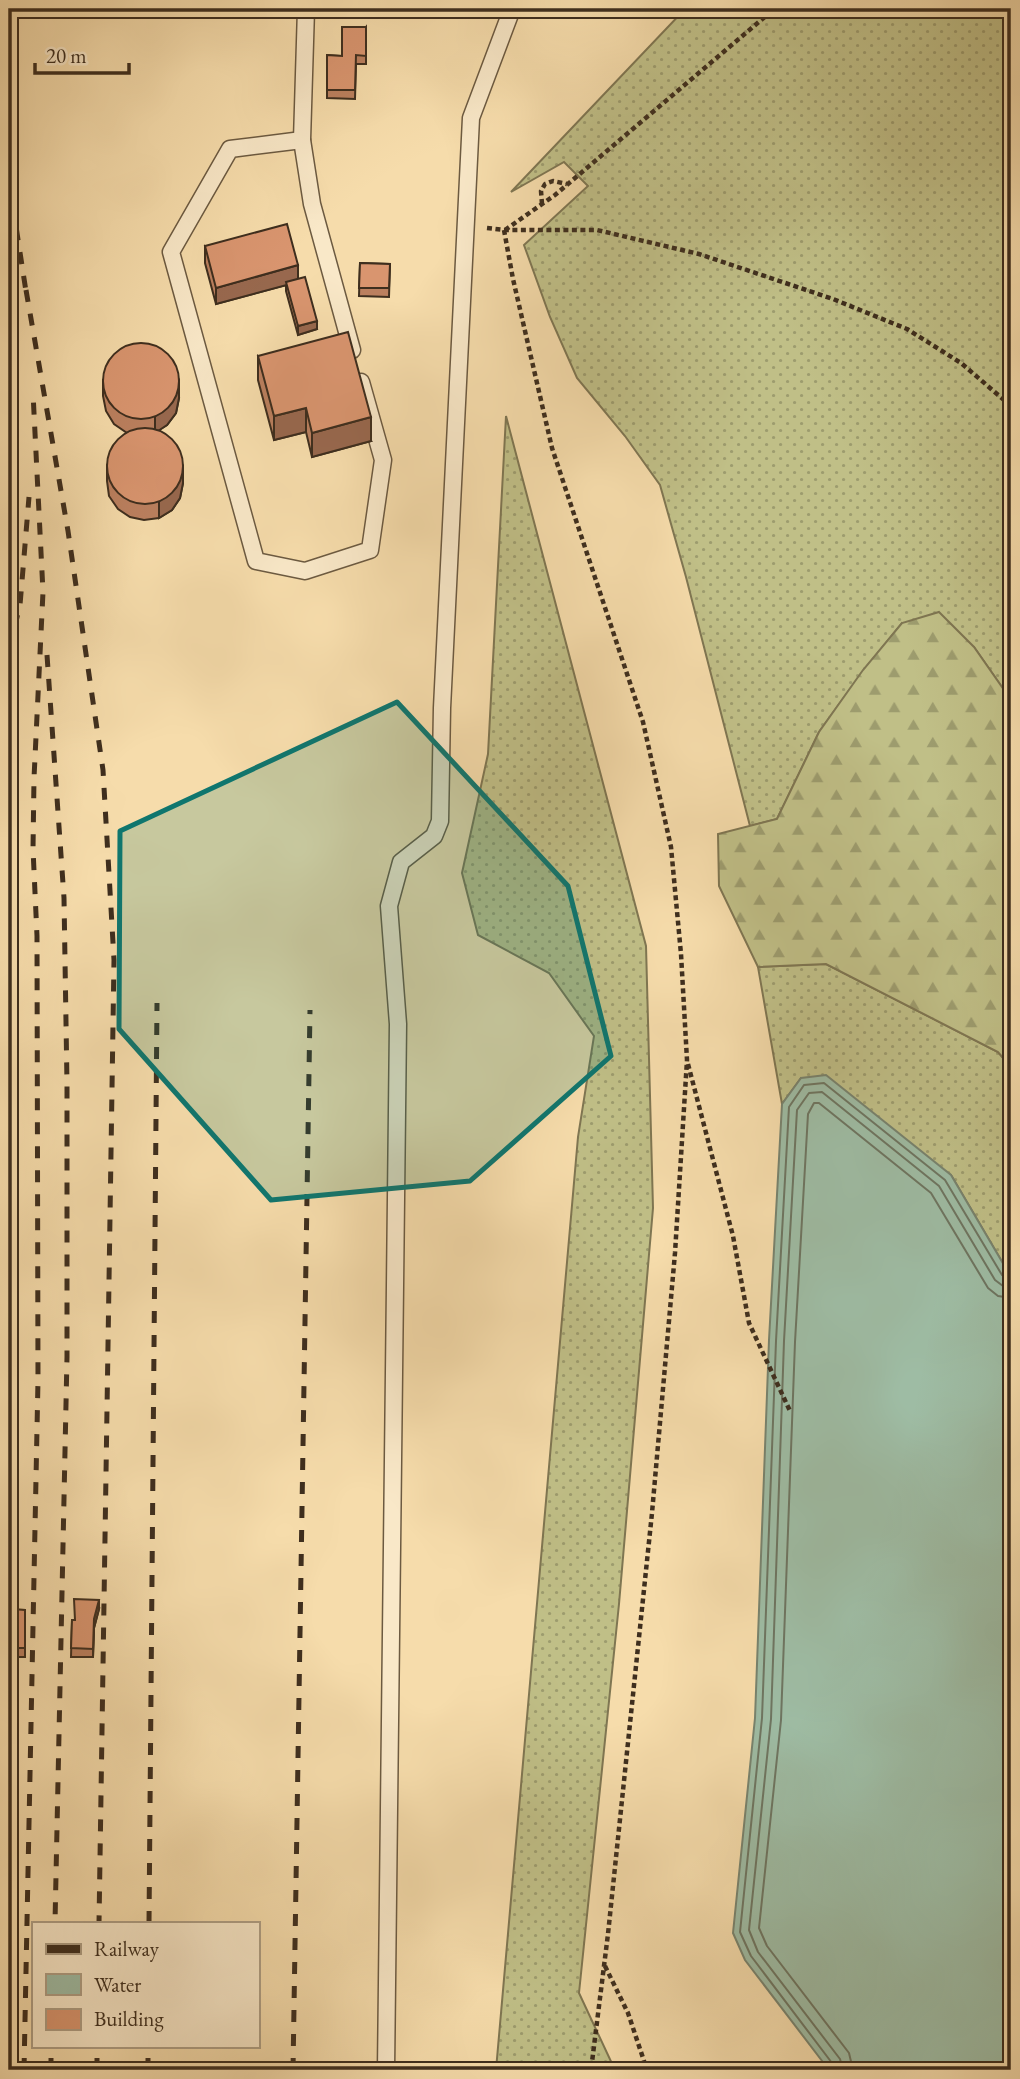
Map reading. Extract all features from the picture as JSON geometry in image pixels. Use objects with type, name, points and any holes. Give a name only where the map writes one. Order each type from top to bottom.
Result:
[{"type":"lane","points":[[302,140],[230,149],[171,252],[256,561],[306,571],[370,550],[383,460],[312,204],[302,140],[306,9]]},
{"type":"lane","points":[[386,2070],[398,1024],[389,905],[401,862],[434,836],[440,821],[442,708],[471,118],[512,9]]},
{"type":"path","points":[[504,230],[568,184],[774,9]]},
{"type":"path","points":[[542,204],[541,191],[545,184],[553,181],[568,184]]},
{"type":"path","points":[[504,230],[597,230],[699,254],[833,299],[907,329],[961,363],[1011,405]]},
{"type":"path","points":[[504,230],[552,448],[643,722],[671,847],[687,1060],[675,1253],[659,1431],[592,2070]]},
{"type":"path","points":[[687,1060],[733,1236],[749,1323],[790,1412]]},
{"type":"path","points":[[605,1965],[628,2013],[647,2070]]},
{"type":"highlighted area","points":[[397,702],[568,886],[611,1056],[470,1181],[271,1200],[119,1029],[120,831]]},
{"type":"green space","points":[[685,9],[1011,9],[1011,700],[974,647],[902,623],[819,732],[777,819],[750,826],[660,485],[625,436],[577,378],[550,317],[524,245],[588,186],[564,162],[511,192]]},
{"type":"green space","points":[[506,416],[646,946],[653,1208],[619,1604],[579,1993],[615,2070],[496,2070],[578,1137],[594,1036],[549,973],[478,935],[462,873],[488,754]]},
{"type":"green space","points":[[939,612],[974,647],[1011,700],[1011,1067],[998,1052],[826,964],[758,967],[719,886],[718,834],[777,819],[819,732],[863,670],[902,623]]},
{"type":"green space","points":[[826,964],[998,1052],[1011,1067],[1011,1277],[951,1175],[801,1078],[782,1104],[758,967]]},
{"type":"water","points":[[826,1075],[951,1175],[1011,1277],[1011,2070],[829,2070],[745,1960],[733,1933],[755,1718],[769,1340],[782,1104],[801,1078]]},
{"type":"building","points":[[342,27],[366,27],[366,56],[356,55],[355,90],[327,90],[327,55],[342,56]]},
{"type":"building","points":[[287,224],[298,265],[216,288],[205,246]]},
{"type":"building","points":[[360,263],[390,264],[389,288],[359,288]]},
{"type":"building","points":[[305,277],[317,321],[298,326],[286,282]]},
{"type":"building","points":[[348,332],[371,417],[312,433],[306,408],[274,416],[258,356]]},
{"type":"building","points":[[141,343],[155,346],[168,354],[176,367],[179,381],[176,395],[168,408],[155,416],[141,419],[127,416],[114,408],[106,395],[103,381],[106,367],[114,354],[127,346]]},
{"type":"building","points":[[145,428],[159,431],[172,439],[180,452],[183,466],[180,480],[172,493],[159,501],[145,504],[131,501],[118,493],[110,480],[107,466],[110,452],[118,439],[131,431]]},
{"type":"building","points":[[9,1384],[17,1384],[13,1609],[25,1610],[25,1648],[13,1648],[9,1849]]},
{"type":"building","points":[[74,1599],[99,1600],[94,1619],[93,1649],[71,1648],[72,1620],[75,1620]]},
{"type":"railway","points":[[9,181],[27,298]]},
{"type":"railway","points":[[26,290],[68,531],[103,770],[114,960],[99,1922]]},
{"type":"railway","points":[[24,2070],[38,1380],[37,936],[33,849],[43,592],[33,393]]},
{"type":"railway","points":[[9,650],[20,605],[29,497]]},
{"type":"railway","points":[[9,723],[16,640]]},
{"type":"railway","points":[[47,655],[64,898],[67,1084],[67,1357],[55,1922]]},
{"type":"railway","points":[[149,1922],[157,1003]]},
{"type":"railway","points":[[293,2070],[310,1010]]},
{"type":"railway","points":[[51,2048],[51,2070]]},
{"type":"railway","points":[[97,2048],[97,2070]]},
{"type":"railway","points":[[148,2048],[148,2070]]}]
